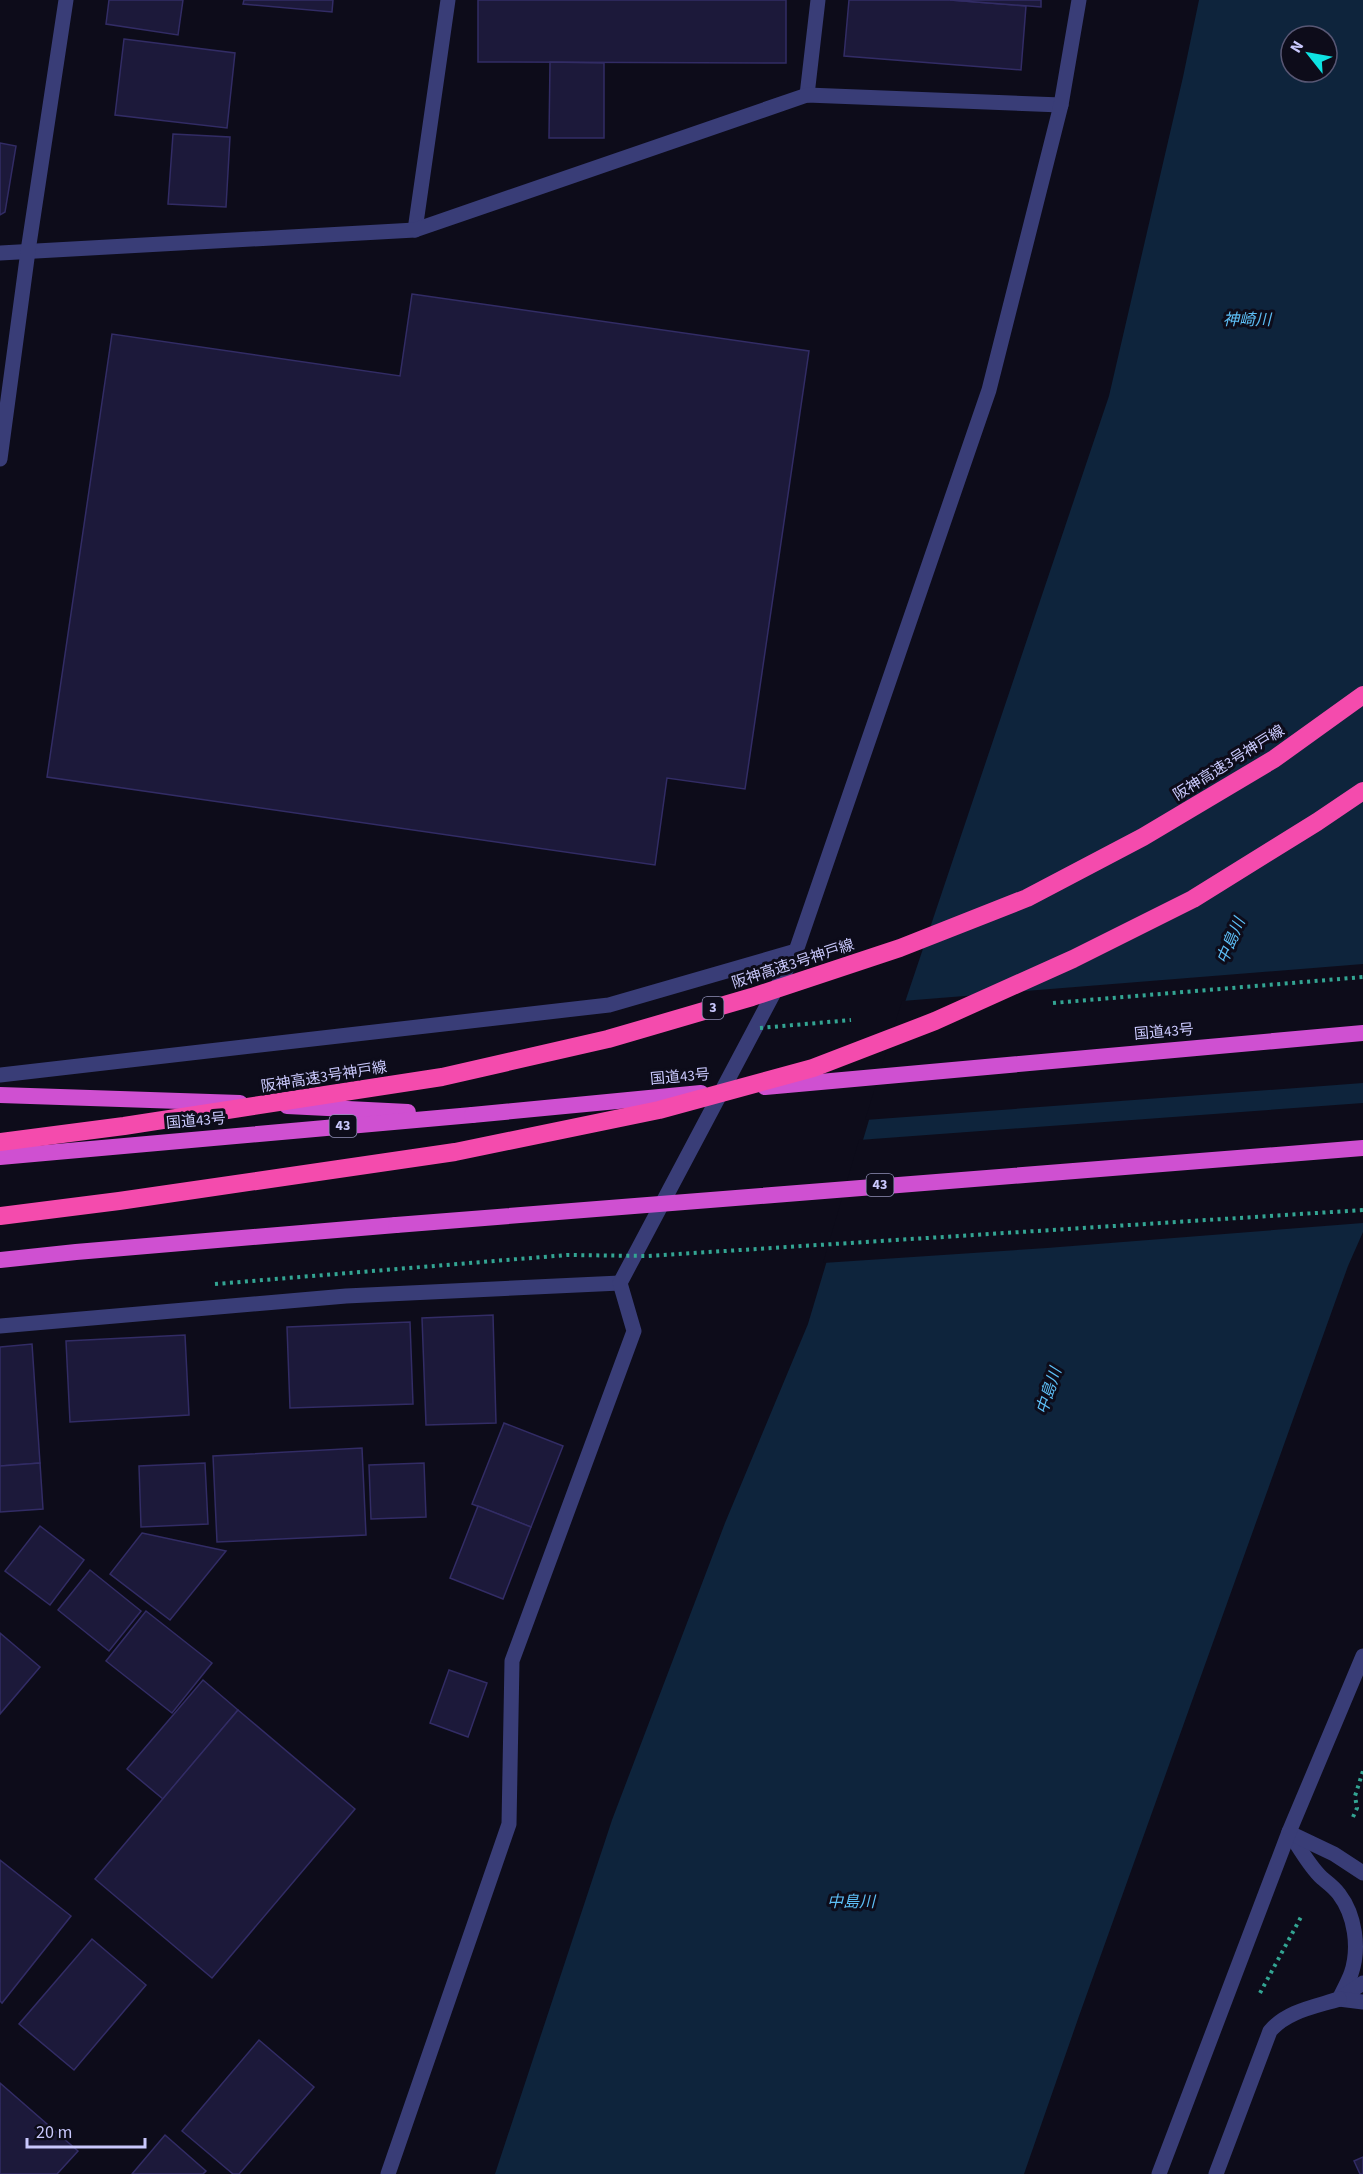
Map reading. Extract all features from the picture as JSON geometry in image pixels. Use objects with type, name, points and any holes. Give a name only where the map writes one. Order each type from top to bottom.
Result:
[{"type":"highway","name":"阪神高速3号神戸線","points":[[0,1142],[124,1126],[442,1077],[608,1039],[752,997],[900,948],[1026,898],[1143,837],[1274,759],[1363,695]]},
{"type":"highway","points":[[0,1216],[119,1202],[455,1152],[659,1110],[813,1068],[946,1016],[1073,960],[1183,904],[1363,791]]},
{"type":"highway","name":"国道43号","points":[[0,1157],[472,1115],[1043,1060],[1363,1033]]},
{"type":"highway","points":[[0,1095],[214,1102],[472,1115]]},
{"type":"highway","name":"43","points":[[0,1260],[617,1206],[1363,1148]]},
{"type":"street","points":[[0,459],[28,251],[66,0]]},
{"type":"street","points":[[415,230],[448,0]]},
{"type":"street","points":[[807,95],[818,0]]},
{"type":"street","points":[[388,2174],[509,1824],[512,1661],[634,1331],[620,1283],[796,951],[989,390],[1061,105],[1080,0]]},
{"type":"street","points":[[0,253],[415,230],[807,95],[1061,105]]},
{"type":"street","points":[[0,1075],[609,1005],[796,951]]},
{"type":"street","points":[[0,1326],[346,1296],[620,1283]]},
{"type":"street","points":[[1158,2174],[1289,1832],[1363,1656]]},
{"type":"street","points":[[1289,1832],[1334,1854],[1363,1873]]},
{"type":"street","points":[[1289,1832],[1321,1877],[1339,1894],[1352,1921],[1355,1934],[1354,1960],[1351,1974],[1339,1999]]},
{"type":"street","points":[[1216,2174],[1270,2031],[1288,2016],[1339,1999],[1363,1983]]},
{"type":"street","points":[[1339,1999],[1363,2002]]},
{"type":"path","points":[[216,1284],[567,1255],[647,1256],[1363,1210]]},
{"type":"path","points":[[1353,1817],[1357,1808],[1355,1796],[1363,1771]]},
{"type":"water","name":"中島川","points":[[1199,0],[1363,0],[1363,1232],[1348,1266],[1024,2174],[495,2174],[612,1820],[725,1523],[808,1324],[898,1023],[1109,396]]},
{"type":"pier","points":[[1363,964],[1363,1083],[865,1120],[902,1001]]},
{"type":"pier","points":[[1363,1103],[1363,1223],[823,1263],[859,1140]]},
{"type":"building","points":[[109,0],[183,0],[178,35],[106,24]]},
{"type":"building","points":[[244,0],[333,0],[332,12],[243,4]]},
{"type":"building","points":[[478,0],[786,0],[786,63],[478,62]]},
{"type":"building","points":[[849,0],[950,0],[1026,6],[1021,70],[844,56]]},
{"type":"building","points":[[950,0],[1041,0],[1041,7]]},
{"type":"building","points":[[124,39],[235,53],[227,128],[115,115]]},
{"type":"building","points":[[550,62],[604,63],[604,138],[549,138]]},
{"type":"building","points":[[173,134],[230,137],[226,207],[168,204]]},
{"type":"building","points":[[0,143],[16,146],[5,212],[0,215]]},
{"type":"building","points":[[412,294],[809,351],[745,789],[667,778],[655,865],[47,777],[112,334],[400,376]]},
{"type":"building","points":[[493,1315],[496,1423],[426,1425],[422,1318]]},
{"type":"building","points":[[410,1322],[413,1404],[290,1408],[287,1327]]},
{"type":"building","points":[[185,1335],[189,1415],[70,1422],[66,1341]]},
{"type":"building","points":[[32,1344],[40,1463],[0,1466],[0,1347]]},
{"type":"building","points":[[504,1423],[563,1446],[531,1527],[472,1504]]},
{"type":"building","points":[[362,1448],[366,1535],[217,1542],[213,1456]]},
{"type":"building","points":[[40,1463],[43,1509],[0,1512],[0,1466]]},
{"type":"building","points":[[205,1463],[208,1524],[141,1527],[139,1466]]},
{"type":"building","points":[[424,1463],[426,1517],[371,1519],[369,1465]]},
{"type":"building","points":[[478,1506],[531,1527],[503,1599],[450,1578]]},
{"type":"building","points":[[40,1526],[84,1560],[50,1605],[5,1571]]},
{"type":"building","points":[[142,1533],[226,1551],[170,1620],[110,1574]]},
{"type":"building","points":[[90,1570],[141,1611],[109,1651],[58,1610]]},
{"type":"building","points":[[146,1611],[212,1663],[172,1713],[106,1661]]},
{"type":"building","points":[[0,1633],[40,1667],[0,1714]]},
{"type":"building","points":[[449,1670],[487,1683],[468,1737],[430,1723]]},
{"type":"building","points":[[203,1680],[238,1710],[163,1799],[127,1769]]},
{"type":"building","points":[[238,1710],[355,1809],[212,1978],[95,1879]]},
{"type":"building","points":[[0,1860],[71,1916],[2,2003],[0,2001]]},
{"type":"building","points":[[92,1939],[146,1985],[74,2070],[19,2024]]},
{"type":"building","points":[[259,2040],[314,2087],[239,2174],[233,2174],[182,2131]]},
{"type":"building","points":[[0,2083],[78,2151],[57,2174],[0,2174]]},
{"type":"building","points":[[165,2135],[206,2171],[203,2174],[132,2174]]},
{"type":"building","points":[[1363,2157],[1363,2174],[1360,2174],[1354,2161]]},
{"type":"water label","name":"神崎川","points":[[1247,320]]}]
